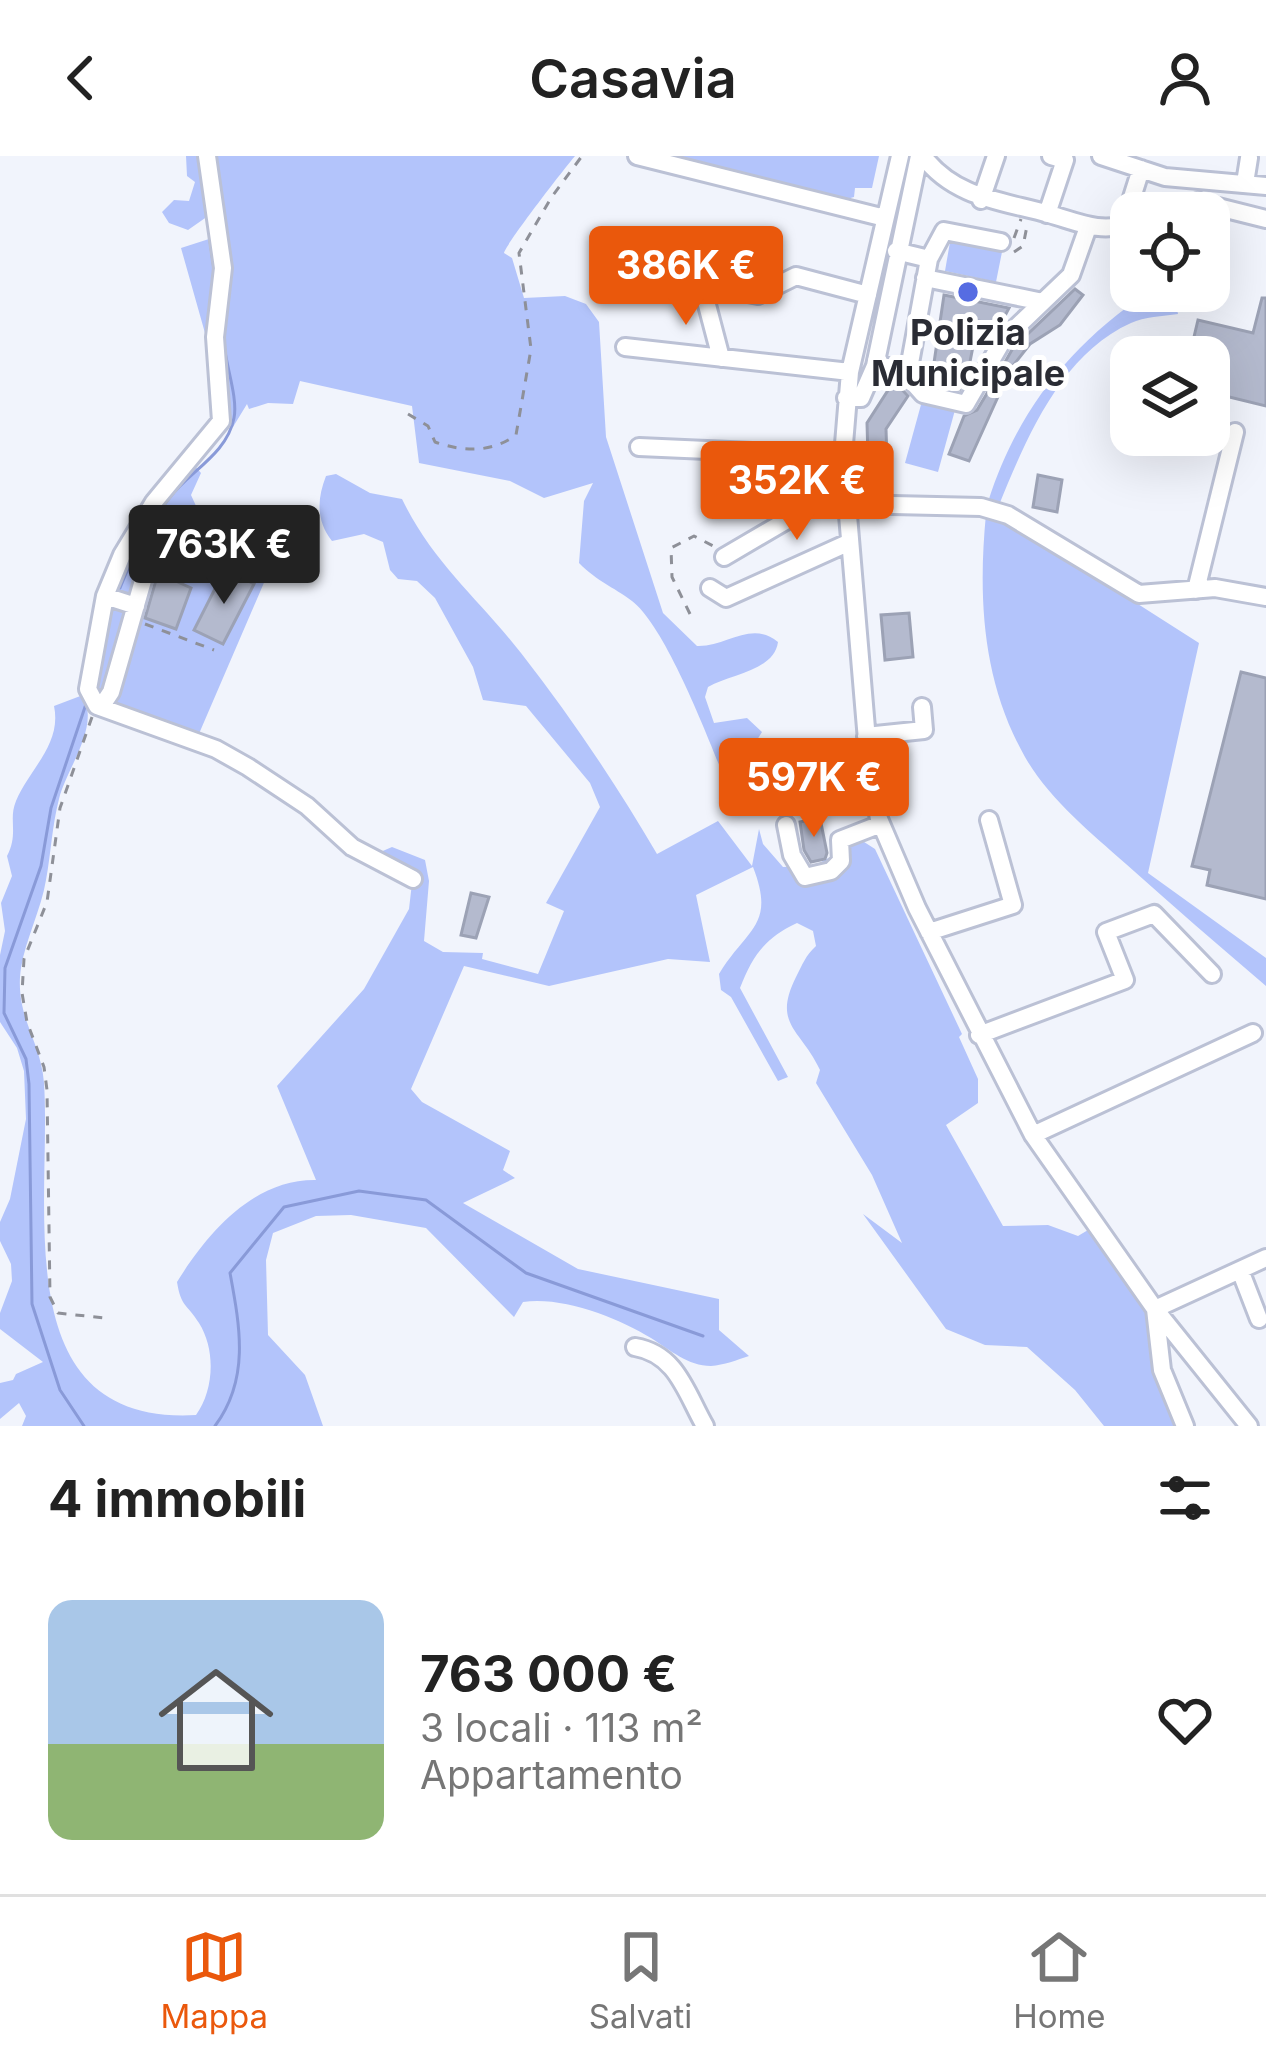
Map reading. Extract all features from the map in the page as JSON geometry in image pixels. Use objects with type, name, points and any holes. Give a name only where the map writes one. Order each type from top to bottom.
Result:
[{"type":"street","points":[[206,156],[224,268],[215,338],[221,421],[154,502],[122,554],[105,596],[88,689],[98,705],[216,749],[307,806],[352,847],[413,879]]},
{"type":"street","points":[[637,156],[885,218]]},
{"type":"street","points":[[900,156],[850,373],[843,456],[866,736],[881,824],[979,1035],[1033,1136],[1155,1309],[1250,1426]]},
{"type":"street","points":[[846,398],[861,398],[874,366],[896,251],[921,156],[981,200],[1088,226],[1110,225]]},
{"type":"street","points":[[981,200],[996,156]]},
{"type":"street","points":[[1035,214],[1065,160],[1051,156]]},
{"type":"street","points":[[1101,156],[1165,176],[1255,184]]},
{"type":"street","points":[[1165,176],[1166,156]]},
{"type":"street","points":[[1249,158],[1266,215]]},
{"type":"street","points":[[1135,192],[1141,169]]},
{"type":"street","points":[[1230,208],[1266,215]]},
{"type":"street","points":[[874,366],[882,364],[908,374],[923,394],[966,404],[1003,340],[1078,263],[1088,226]]},
{"type":"street","points":[[908,374],[929,259],[944,232],[1003,242]]},
{"type":"street","points":[[896,251],[929,259]]},
{"type":"street","points":[[623,268],[758,295],[796,276],[868,295]]},
{"type":"street","points":[[926,278],[1043,302]]},
{"type":"street","points":[[702,286],[721,358]]},
{"type":"street","points":[[625,346],[850,373]]},
{"type":"street","points":[[1196,590],[1235,432]]},
{"type":"street","points":[[639,447],[843,456]]},
{"type":"street","points":[[724,557],[847,494],[981,507],[1009,515],[1125,590],[1156,596],[1236,590],[1266,597]]},
{"type":"street","points":[[710,589],[726,598],[850,542]]},
{"type":"street","points":[[98,705],[111,692],[146,570]]},
{"type":"street","points":[[105,596],[134,613]]},
{"type":"street","points":[[866,736],[923,730],[922,707]]},
{"type":"street","points":[[929,932],[1013,905],[989,820]]},
{"type":"street","points":[[786,825],[792,855],[805,877],[832,871],[841,861],[840,840],[881,824]]},
{"type":"street","points":[[979,1035],[1125,980],[1106,932],[1154,914],[1212,974]]},
{"type":"street","points":[[1033,1136],[1252,1033]]},
{"type":"street","points":[[1155,1309],[1266,1258]]},
{"type":"street","points":[[1240,1270],[1258,1319]]},
{"type":"street","points":[[1155,1309],[1162,1370],[1185,1426]]},
{"type":"street","points":[[634,1347],[665,1358],[685,1384],[705,1426]]},
{"type":"path","points":[[408,414],[422,421],[435,442],[445,446],[494,449],[516,435],[531,349],[519,253],[550,198],[582,156]]},
{"type":"path","points":[[1035,214],[1019,233],[1003,242],[1004,251],[1020,250],[1029,218],[1035,214]]},
{"type":"path","points":[[690,614],[672,577],[671,548],[700,537],[724,557]]},
{"type":"path","points":[[134,613],[214,650]]},
{"type":"path","points":[[98,705],[60,808],[46,902],[24,959],[22,993],[47,1090],[53,1309],[68,1316],[104,1318]]},
{"type":"shaded area","points":[[186,156],[205,156],[208,216],[188,230],[169,223],[162,212],[174,200],[189,201],[195,182],[187,176]]},
{"type":"shaded area","points":[[209,156],[575,156],[504,253],[512,258],[524,298],[565,296],[586,304],[599,322],[606,437],[663,613],[697,646],[758,633],[778,642],[760,666],[708,687],[705,697],[714,723],[747,718],[762,732],[757,740],[724,755],[737,810],[661,639],[632,601],[579,563],[584,501],[593,483],[544,498],[510,481],[419,463],[412,406],[300,381],[293,404],[268,403],[249,409],[247,404],[233,427],[228,424],[219,374],[229,280]]},
{"type":"shaded area","points":[[667,156],[879,156],[872,188],[855,188],[854,197],[833,203]]},
{"type":"shaded area","points":[[209,239],[216,250],[212,340],[205,333],[181,248]]},
{"type":"shaded area","points":[[950,242],[1002,252],[996,282],[945,271]]},
{"type":"shaded area","points":[[1120,313],[1178,314],[1131,323],[1085,355],[1034,427],[999,505],[988,502],[1014,438],[1049,383]]},
{"type":"shaded area","points":[[922,401],[955,410],[938,472],[905,463]]},
{"type":"shaded area","points":[[192,463],[201,473],[191,495],[202,519],[266,578],[198,736],[117,709],[94,694],[96,648],[126,555]]},
{"type":"shaded area","points":[[336,474],[370,493],[402,499],[442,561],[558,702],[657,854],[718,821],[752,866],[759,829],[763,844],[783,867],[814,866],[861,840],[875,849],[962,1034],[959,1037],[978,1079],[978,1103],[946,1125],[1003,1226],[1048,1225],[1078,1236],[1088,1230],[1152,1319],[1151,1345],[1180,1426],[1104,1426],[1075,1390],[1027,1347],[985,1345],[946,1329],[863,1214],[902,1243],[872,1175],[816,1083],[820,1070],[813,1056],[788,1017],[789,993],[816,946],[813,931],[797,923],[768,941],[740,988],[788,1077],[778,1081],[731,997],[721,990],[719,974],[760,915],[753,867],[696,895],[710,962],[668,959],[549,986],[464,966],[411,1089],[422,1102],[510,1151],[503,1170],[515,1178],[463,1203],[578,1269],[719,1299],[719,1330],[749,1356],[716,1365],[695,1363],[623,1323],[555,1302],[523,1302],[514,1317],[426,1228],[351,1215],[316,1216],[273,1233],[266,1260],[268,1335],[305,1375],[323,1426],[22,1426],[26,1416],[19,1403],[0,1419],[0,1383],[43,1362],[0,1329],[0,1313],[12,1281],[11,1264],[0,1241],[0,1222],[10,1199],[26,1119],[24,1071],[17,1048],[0,1022],[0,955],[5,931],[1,903],[12,876],[7,856],[14,808],[49,744],[54,706],[83,695],[88,721],[59,799],[44,891],[21,968],[21,1000],[44,1083],[45,1244],[51,1298],[66,1347],[92,1385],[135,1409],[196,1415],[206,1394],[210,1357],[204,1334],[177,1282],[218,1228],[252,1199],[293,1182],[316,1180],[277,1086],[364,989],[409,909],[412,883],[378,853],[392,847],[425,860],[429,881],[424,941],[443,952],[483,953],[482,959],[538,974],[564,911],[546,903],[600,807],[590,783],[526,706],[483,700],[473,667],[435,598],[417,581],[398,579],[390,570],[383,542],[364,534],[332,541],[323,526],[320,501],[326,476]]},
{"type":"shaded area","points":[[986,514],[1014,525],[1199,643],[1148,873],[1266,958],[1266,986],[1085,827],[1025,757],[1000,699],[986,638]]},
{"type":"building","points":[[1075,289],[1083,295],[1060,325],[1030,344],[1012,367],[1005,362],[1013,348]]},
{"type":"building","points":[[944,295],[1009,308],[1000,325],[978,321],[967,377],[960,389],[931,383]]},
{"type":"building","points":[[1262,298],[1266,298],[1266,406],[1230,397],[1230,336],[1194,336],[1198,320],[1253,333]]},
{"type":"building","points":[[998,375],[1006,379],[969,461],[949,454],[964,416],[977,410]]},
{"type":"building","points":[[894,381],[908,396],[886,429],[888,490],[869,491],[867,423]]},
{"type":"building","points":[[1038,475],[1062,480],[1057,512],[1033,507]]},
{"type":"building","points":[[225,569],[254,584],[223,644],[194,630]]},
{"type":"building","points":[[158,573],[191,588],[176,629],[145,618]]},
{"type":"building","points":[[909,613],[913,657],[885,660],[881,615]]},
{"type":"building","points":[[1241,672],[1266,678],[1266,899],[1207,885],[1210,870],[1192,866]]},
{"type":"building","points":[[760,740],[776,786],[751,795],[734,749]]},
{"type":"building","points":[[820,818],[827,853],[825,859],[811,862],[800,822]]},
{"type":"building","points":[[471,893],[489,897],[476,938],[461,935]]},
{"type":"waterway","points":[[200,161],[202,181]]},
{"type":"waterway","points":[[210,241],[214,269]]},
{"type":"waterway","points":[[120,588],[162,508],[230,431],[234,401],[224,344]]},
{"type":"waterway","points":[[100,671],[112,605]]},
{"type":"waterway","points":[[84,1426],[60,1390],[32,1304],[29,1084],[26,1059],[4,1013],[5,968],[41,866],[51,808],[86,704]]},
{"type":"waterway","points":[[215,1426],[234,1390],[238,1371],[239,1333],[230,1273],[284,1207],[359,1191],[426,1200],[526,1273],[703,1336]]},
{"type":"place","name":"Polizia Municipale","points":[[968,292]]}]
